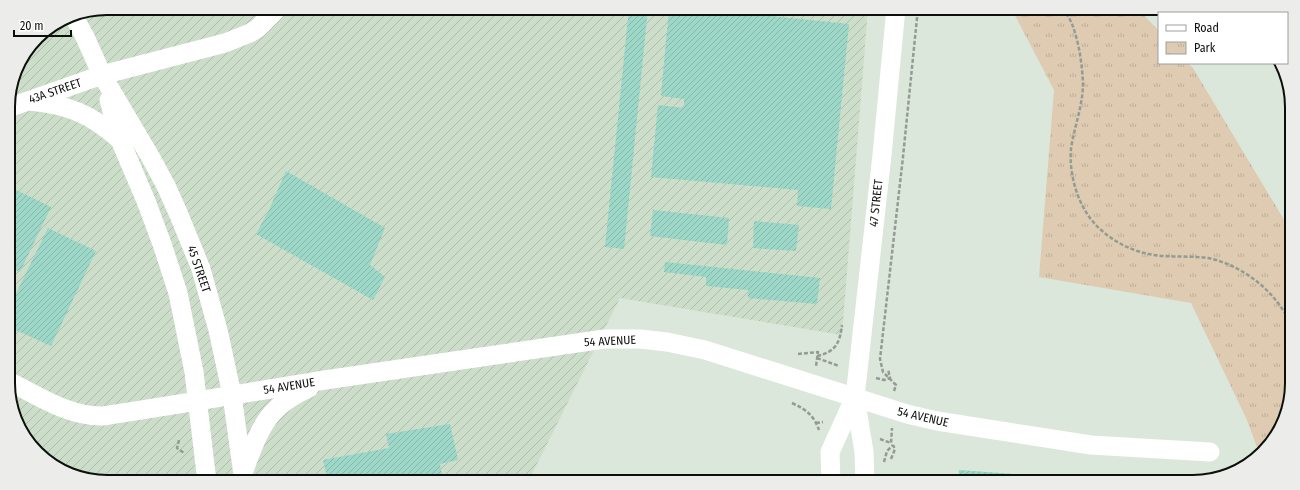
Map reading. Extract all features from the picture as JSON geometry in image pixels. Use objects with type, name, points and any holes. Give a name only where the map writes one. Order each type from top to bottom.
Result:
[{"type":"street","points":[[102,75],[225,43],[250,33],[258,28],[271,15]]},
{"type":"street","name":"47 STREET","points":[[865,475],[864,452],[855,397],[882,155],[895,15]]},
{"type":"street","points":[[76,21],[102,75],[120,140],[146,201],[178,293],[189,345],[198,402],[206,475]]},
{"type":"street","name":"43A STREET","points":[[15,105],[102,75]]},
{"type":"street","name":"45 STREET","points":[[102,75],[151,158],[179,215],[201,269],[218,330],[232,395],[244,475]]},
{"type":"street","points":[[27,101],[52,103],[73,109],[93,118],[106,127],[120,140]]},
{"type":"street","name":"54 AVENUE","points":[[15,384],[52,403],[79,414],[103,416],[198,402],[327,380],[604,340],[640,339],[668,342],[705,350],[923,418],[945,423],[1091,445],[1210,452]]},
{"type":"street","points":[[245,475],[259,433],[268,418],[281,404],[295,394],[327,380]]},
{"type":"street","name":"47 STREET","points":[[831,475],[830,452],[855,397]]},
{"type":"path","points":[[1067,15],[1077,40],[1083,84],[1071,149],[1072,174],[1081,205],[1090,218],[1107,234],[1134,251],[1164,256],[1209,258],[1228,264],[1258,282],[1275,298],[1285,313]]},
{"type":"path","points":[[798,354],[818,352],[817,358]]},
{"type":"path","points":[[888,369],[890,378]]},
{"type":"path","points":[[883,372],[896,385],[894,390]]},
{"type":"path","points":[[884,380],[890,378]]},
{"type":"path","points":[[792,403],[806,410],[811,415],[820,434]]},
{"type":"path","points":[[887,452],[892,444],[895,449],[891,459]]},
{"type":"shaded area","points":[[101,15],[867,15],[842,335],[620,298],[532,475],[107,475],[89,473],[66,466],[46,452],[38,444],[24,424],[15,389],[15,101],[18,83],[22,72],[34,51],[51,34],[72,22],[83,18]]},
{"type":"green space","points":[[1015,15],[1144,15],[1158,30],[1158,64],[1189,64],[1193,68],[1285,221],[1284,395],[1280,413],[1273,429],[1257,449],[1247,420],[1191,303],[1039,277],[1054,90]]},
{"type":"building","points":[[628,15],[647,15],[624,249],[605,247]]},
{"type":"building","points":[[668,15],[771,15],[849,24],[831,209],[797,206],[798,190],[651,177],[658,105],[684,108],[684,99],[661,96]]},
{"type":"building","points":[[286,171],[385,228],[370,265],[385,277],[373,300],[256,234],[269,210]]},
{"type":"building","points":[[15,189],[51,207],[20,272],[15,270]]},
{"type":"building","points":[[653,210],[729,218],[727,245],[650,236]]},
{"type":"building","points":[[754,221],[799,225],[796,251],[753,248]]},
{"type":"building","points":[[48,228],[96,251],[51,346],[15,330],[15,296]]},
{"type":"building","points":[[665,262],[820,278],[817,304],[748,298],[748,290],[706,286],[706,277],[664,272]]},
{"type":"building","points":[[450,424],[458,460],[440,464],[442,475],[326,475],[323,460],[389,448],[386,434]]},
{"type":"building","points":[[959,470],[1028,475],[959,475]]}]
